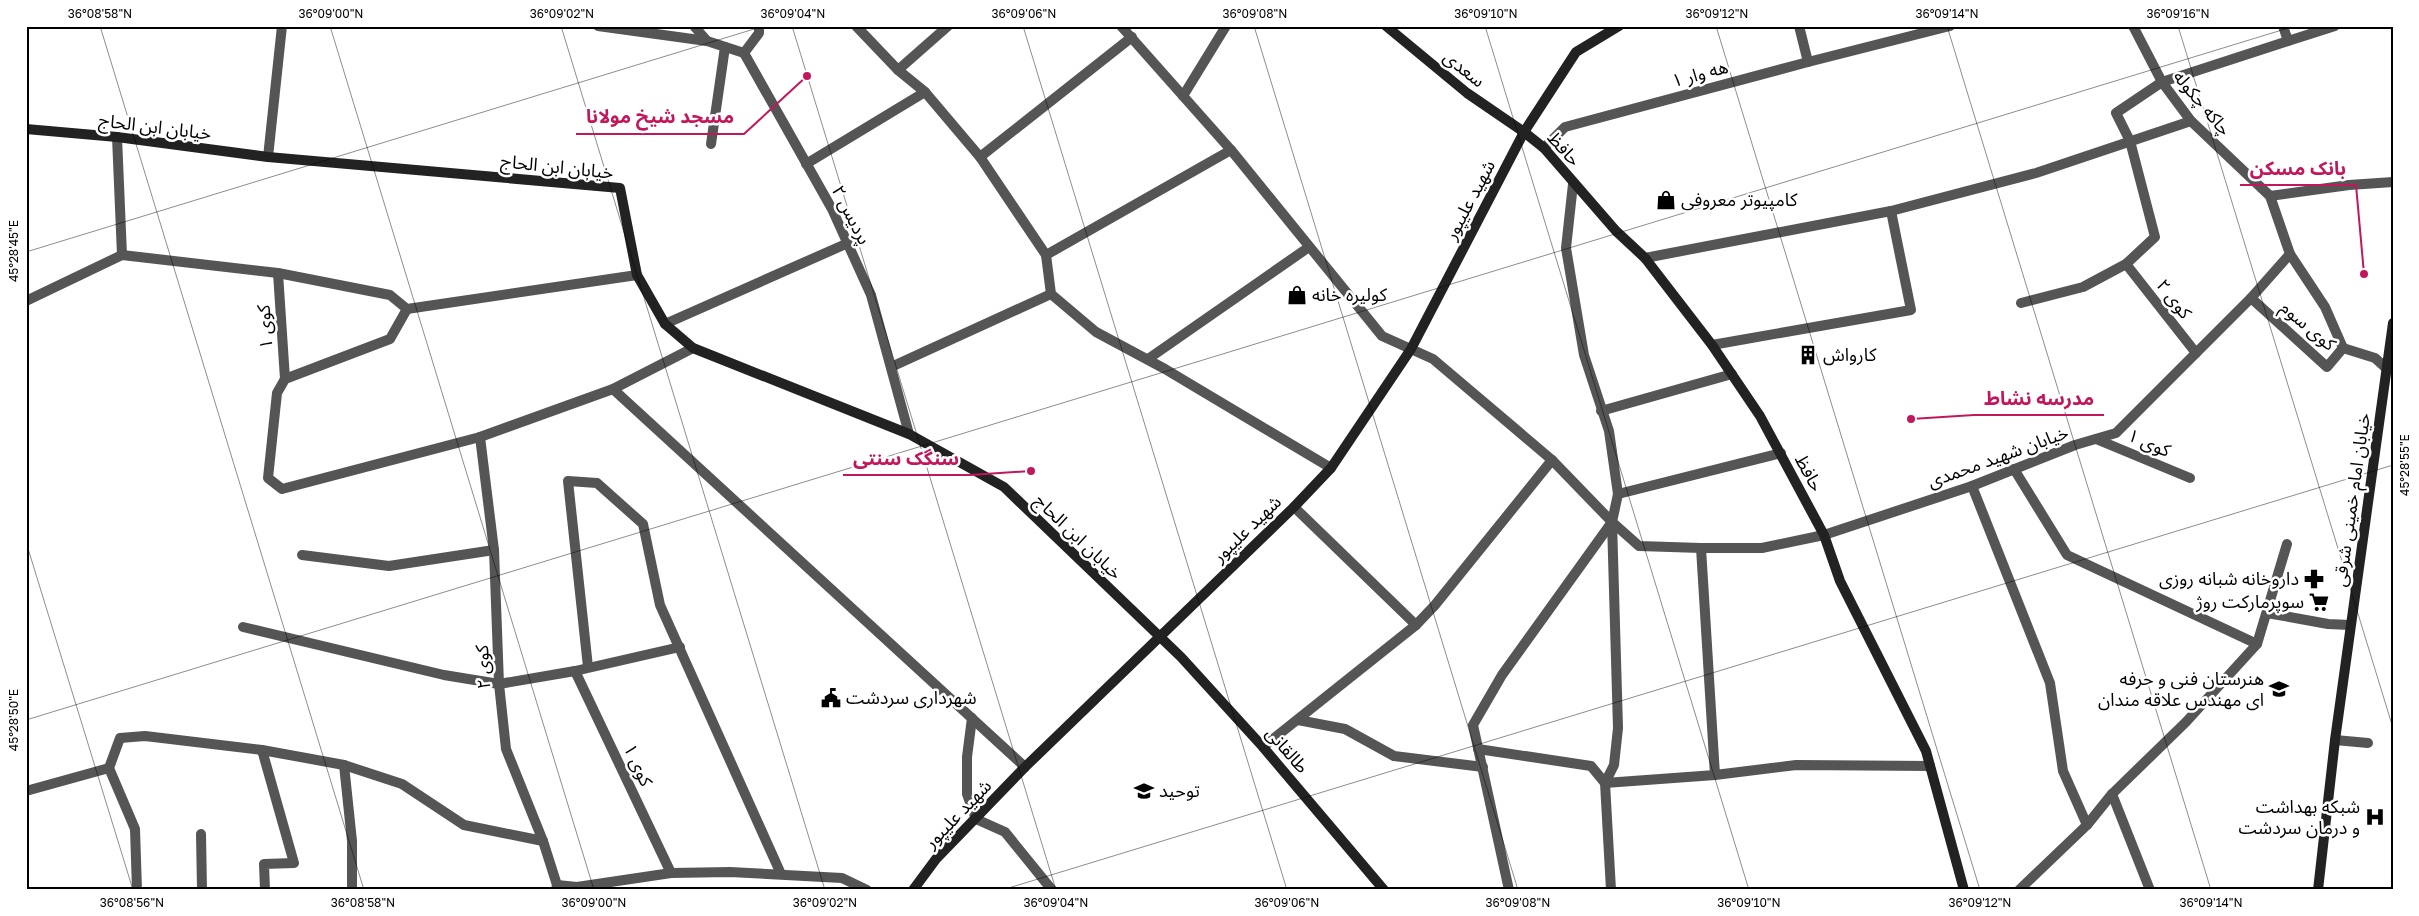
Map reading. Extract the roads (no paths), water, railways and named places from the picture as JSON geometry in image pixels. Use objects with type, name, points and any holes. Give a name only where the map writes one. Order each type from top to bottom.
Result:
[{"type":"street","points":[[268,157],[282,26]]},
{"type":"street","points":[[598,26],[707,41],[744,53],[759,32],[759,26]]},
{"type":"street","points":[[694,26],[707,41]]},
{"type":"street","points":[[856,26],[898,70],[925,92],[980,157],[1046,255],[1051,294],[1096,332],[1148,359],[1331,468]]},
{"type":"street","points":[[898,70],[948,26]]},
{"type":"street","name":"خیابان شهید محمدی","points":[[1121,26],[1231,150],[1382,336],[1433,358],[1552,460],[1612,522],[1639,546],[1762,548],[1824,535],[1972,486],[2116,433],[2251,298],[2290,254]]},
{"type":"street","points":[[1184,96],[1226,26]]},
{"type":"street","name":"سعدی","points":[[1386,26],[1467,93],[1524,132]]},
{"type":"street","points":[[1800,26],[1808,62]]},
{"type":"street","name":"هه وار ۱","points":[[1544,148],[1565,128],[1808,62],[1950,26]]},
{"type":"street","name":"چاکه چکوله","points":[[2133,26],[2162,82],[2191,121],[2270,196],[2290,254],[2325,307],[2343,348]]},
{"type":"street","points":[[2283,26],[2288,41]]},
{"type":"street","points":[[2021,304],[2083,287],[2126,264],[2155,237],[2130,141],[2116,113],[2162,82],[2335,26]]},
{"type":"street","name":"شهید علیپور","points":[[913,890],[936,859],[1025,767],[1294,507],[1331,468],[1411,348],[1524,132],[1576,52],[1618,27]]},
{"type":"street","points":[[980,157],[1132,37]]},
{"type":"street","points":[[711,144],[725,47]]},
{"type":"street","name":"پردیس ۲","points":[[744,53],[848,243],[871,295],[909,434]]},
{"type":"street","points":[[806,164],[925,92]]},
{"type":"street","points":[[1645,258],[1891,211],[2036,173],[2191,121]]},
{"type":"street","name":"خیابان ابن الحاج","points":[[26,129],[117,138],[268,157],[620,188],[637,276],[665,324],[693,348],[909,434],[1004,487],[1158,638]]},
{"type":"street","name":"حافظ","points":[[1524,132],[1544,148],[1573,184],[1616,231],[1645,258],[1712,345],[1760,416],[1824,535],[1840,581],[1926,751],[1964,890]]},
{"type":"street","points":[[117,138],[122,255]]},
{"type":"street","points":[[1046,255],[1231,150]]},
{"type":"street","points":[[2270,196],[2349,185],[2393,182]]},
{"type":"street","points":[[1573,184],[1566,248],[1584,355],[1609,431],[1618,494],[1612,522],[1618,728],[1614,766],[1605,782],[1611,890]]},
{"type":"street","points":[[1712,345],[1911,310],[1891,211]]},
{"type":"street","points":[[665,324],[848,243]]},
{"type":"street","points":[[1148,359],[1309,247]]},
{"type":"street","points":[[26,301],[122,255],[278,273],[390,295],[407,309],[637,276]]},
{"type":"street","name":"کوی ۲","points":[[2126,264],[2196,353]]},
{"type":"street","name":"کوی ۱","points":[[278,273],[285,380]]},
{"type":"street","points":[[891,367],[1051,294]]},
{"type":"street","name":"کوی سوم","points":[[2251,298],[2326,367],[2343,348]]},
{"type":"street","points":[[407,309],[390,340],[285,380],[277,393],[268,478],[282,489],[480,437],[613,389],[693,348]]},
{"type":"street","name":"خیابان امام خمینی شرقی","points":[[2318,890],[2350,625],[2390,368],[2393,323]]},
{"type":"street","points":[[2343,348],[2375,358],[2390,368]]},
{"type":"street","points":[[1601,411],[1732,374]]},
{"type":"street","points":[[613,389],[1025,767]]},
{"type":"street","name":"کوی ۲","points":[[480,437],[494,550],[499,684],[506,749],[543,841],[556,888]]},
{"type":"street","name":"کوی ۱","points":[[2096,439],[2190,478]]},
{"type":"street","points":[[1618,494],[1780,454]]},
{"type":"street","points":[[1264,747],[1416,625],[1435,605],[1552,460]]},
{"type":"street","points":[[2014,469],[2067,555],[2257,644]]},
{"type":"street","points":[[588,667],[568,481],[597,483],[643,524],[660,605],[781,874]]},
{"type":"street","points":[[1972,486],[2050,682],[2063,771],[2087,825]]},
{"type":"street","points":[[1294,507],[1416,625]]},
{"type":"street","points":[[1509,890],[1473,726],[1502,675],[1612,522]]},
{"type":"street","points":[[2019,890],[2087,825],[2112,794],[2186,722],[2257,644],[2288,544]]},
{"type":"street","points":[[1701,548],[1715,775]]},
{"type":"street","points":[[302,555],[389,566],[494,550]]},
{"type":"street","points":[[2266,613],[2328,624],[2350,625]]},
{"type":"street","points":[[243,627],[444,675],[499,684],[575,671],[680,647]]},
{"type":"street","name":"طالقانی","points":[[1158,638],[1181,657],[1264,747],[1384,890]]},
{"type":"street","name":"کوی ۱","points":[[575,671],[671,874]]},
{"type":"street","points":[[972,718],[967,757],[967,794],[976,819],[1005,832],[1052,890]]},
{"type":"street","points":[[1298,720],[1345,729],[1394,756],[1483,767]]},
{"type":"street","points":[[137,890],[135,829],[109,768],[120,738],[145,736],[262,750],[344,765],[402,784],[464,825],[543,841]]},
{"type":"street","points":[[2335,740],[2368,744]]},
{"type":"street","points":[[1478,749],[1591,766],[1605,782]]},
{"type":"street","points":[[262,750],[294,863],[264,864],[265,890]]},
{"type":"street","points":[[344,765],[352,841],[352,890]]},
{"type":"street","points":[[1605,782],[1715,775],[1796,765],[1930,766]]},
{"type":"street","points":[[26,791],[109,768]]},
{"type":"street","points":[[2112,794],[2150,890]]},
{"type":"street","points":[[201,834],[202,890]]},
{"type":"street","points":[[556,888],[577,887],[671,874],[730,872],[842,878],[867,890]]},
{"type":"place","name":"مسجد شیخ مولانا","points":[[807,76]]},
{"type":"place","name":"کامپیوتر معروفی","points":[[1666,200]]},
{"type":"place","name":"بانک مسکن","points":[[2364,274]]},
{"type":"place","name":"کولیره خانه","points":[[1297,295]]},
{"type":"place","name":"کارواش","points":[[1808,355]]},
{"type":"place","name":"مدرسه نشاط","points":[[1911,419]]},
{"type":"place","name":"سنگک سنتی","points":[[1031,471]]},
{"type":"place","name":"داروخانه شبانه روزی","points":[[2314,579]]},
{"type":"place","name":"سوپرمارکت روژ","points":[[2319,602]]},
{"type":"place","name":"هنرستان فنی و حرفه ای مهندس علاقه مندان","points":[[2279,689]]},
{"type":"place","name":"شهرداری سردشت","points":[[831,698]]},
{"type":"place","name":"توحید","points":[[1144,791]]},
{"type":"place","name":"شبکه بهداشت و درمان سردشت","points":[[2375,817]]}]
